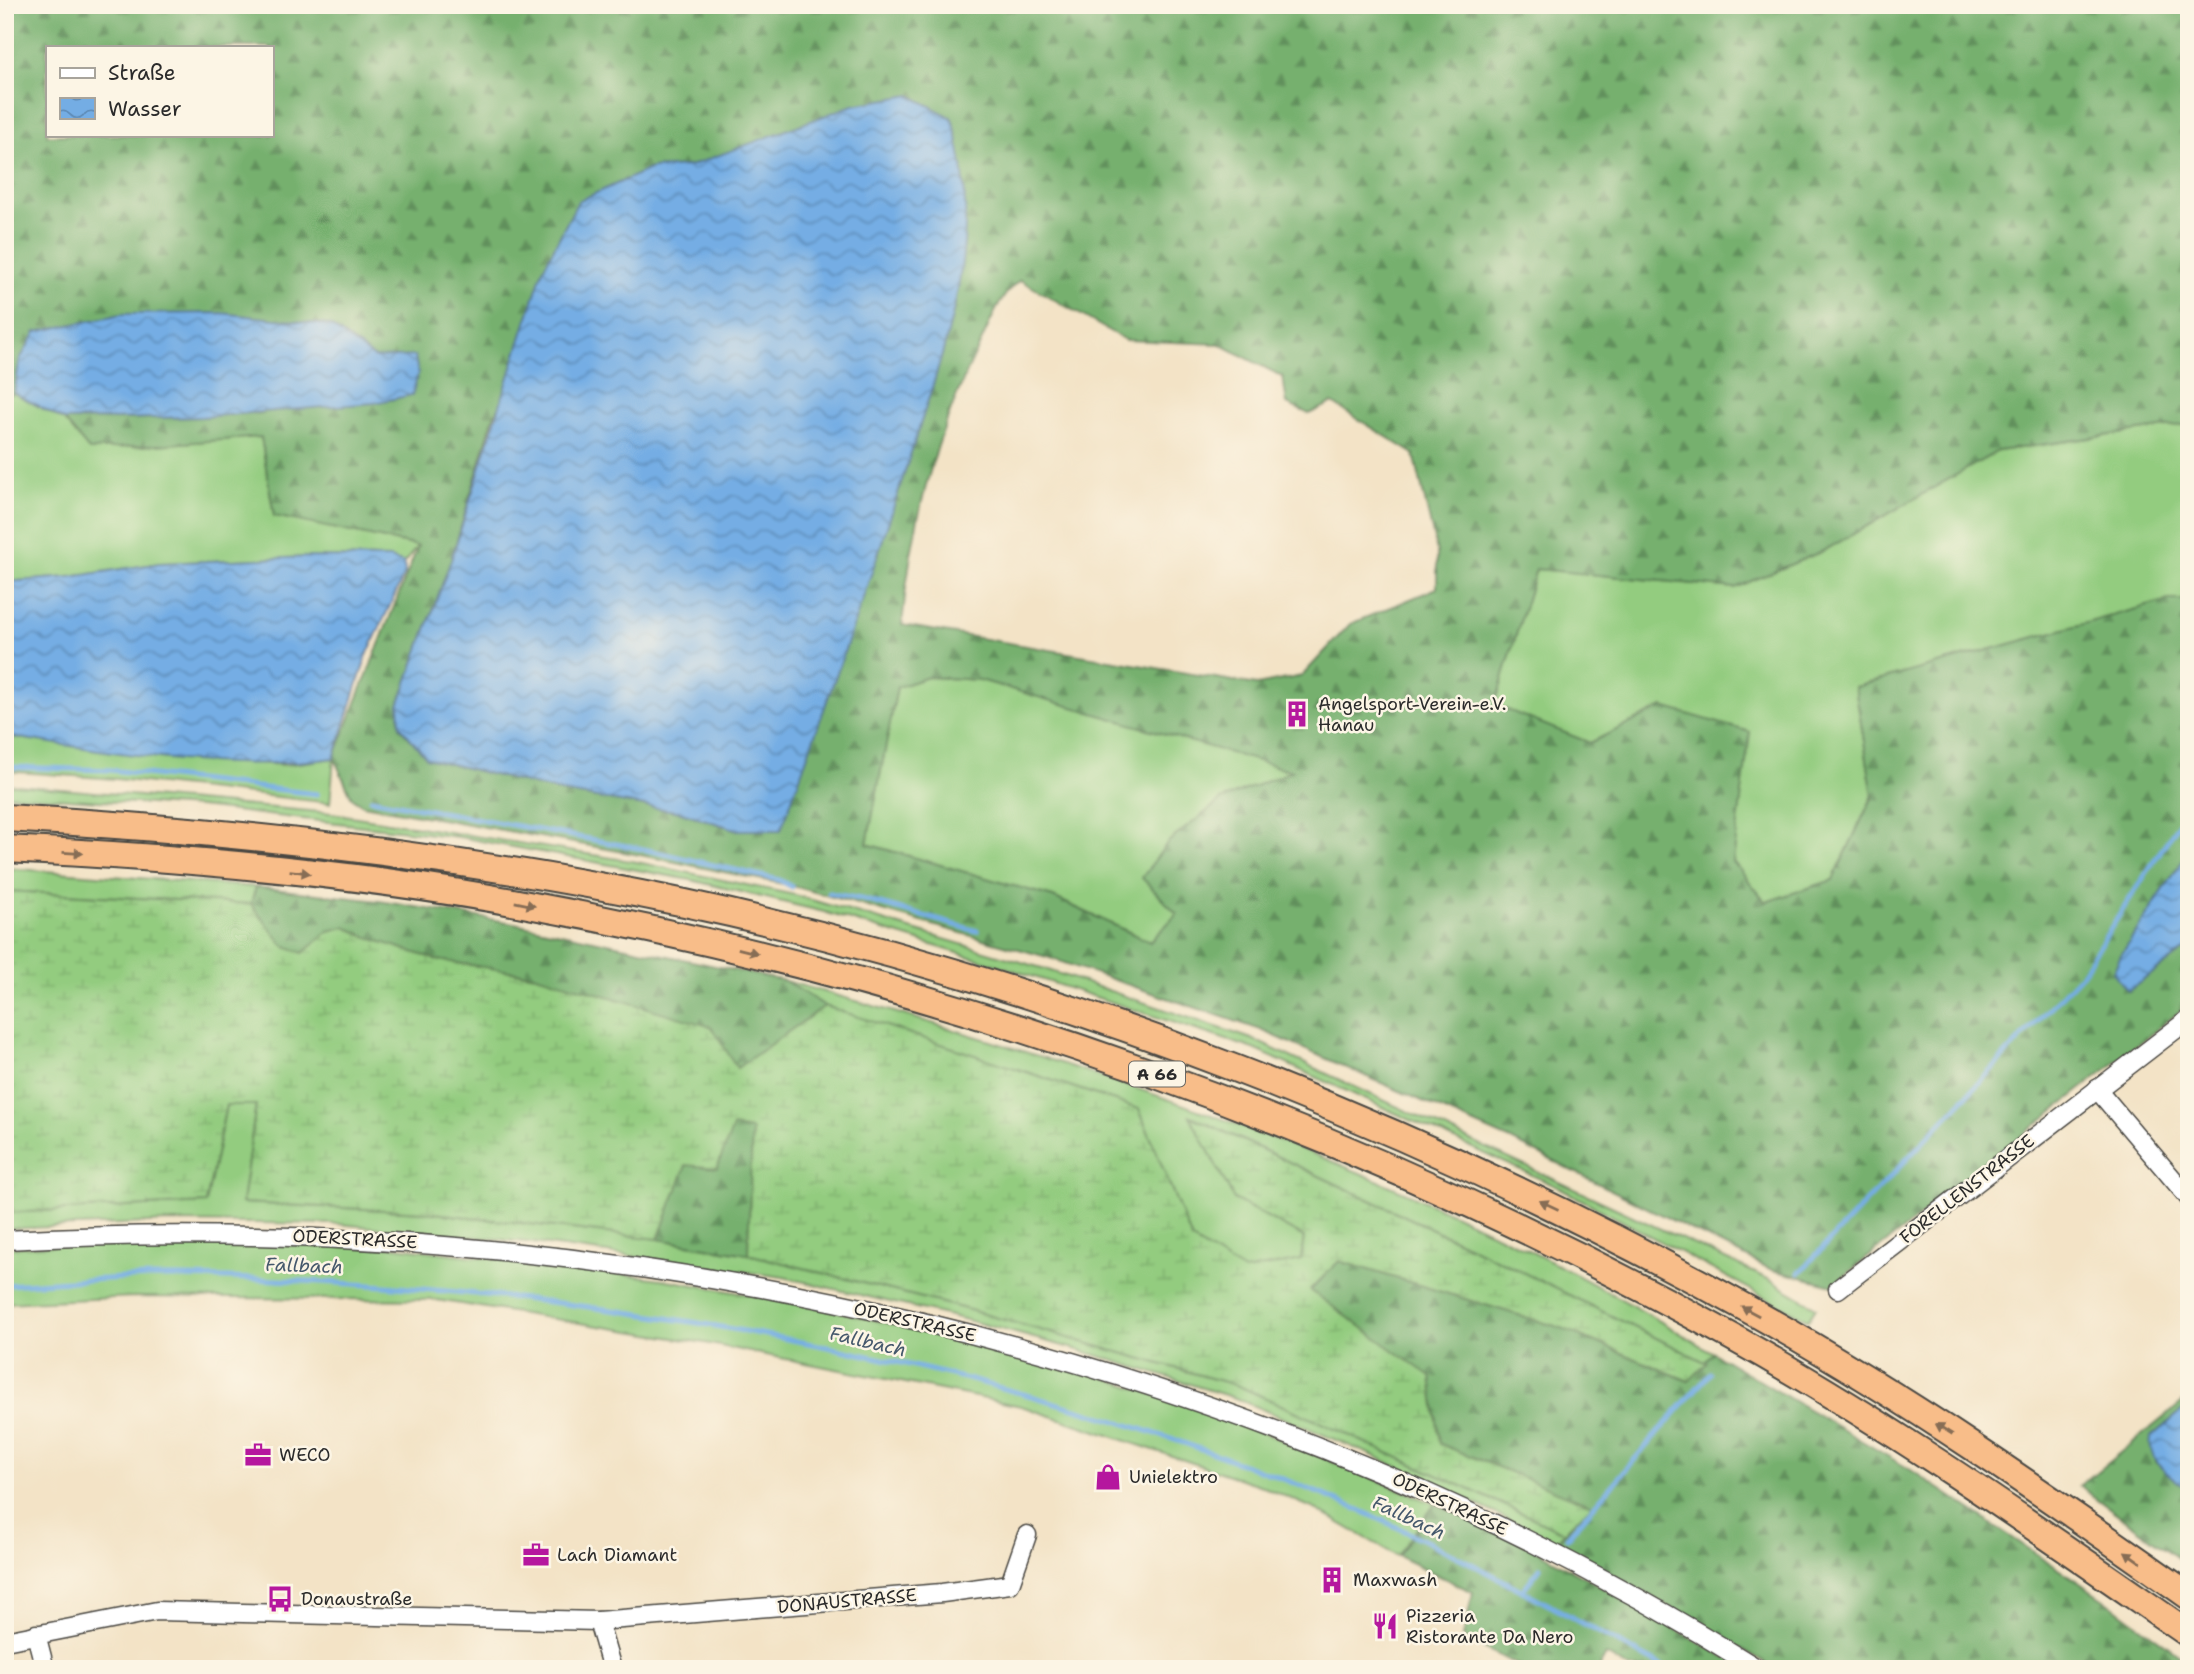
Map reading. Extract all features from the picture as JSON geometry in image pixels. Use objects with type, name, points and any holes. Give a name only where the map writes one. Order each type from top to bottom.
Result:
[{"type":"highway","name":"A 66","points":[[5,818],[292,840],[520,872],[686,904],[813,934],[1000,987],[1138,1033],[1340,1112],[1550,1206],[1676,1270],[1756,1314],[1879,1388],[2189,1596]]},
{"type":"highway","name":"A 66","points":[[5,849],[194,860],[531,905],[693,938],[803,965],[973,1013],[1140,1068],[1411,1176],[1533,1233],[1725,1333],[1960,1478],[2189,1634]]},
{"type":"street","name":"FORELLENSTRASSE","points":[[1838,1289],[2189,1018]]},
{"type":"street","points":[[2097,1089],[2189,1198]]},
{"type":"street","name":"ODERSTRASSE","points":[[5,1240],[182,1234],[397,1240],[595,1262],[825,1301],[909,1319],[1120,1374],[1367,1465],[1568,1559],[1758,1669]]},
{"type":"street","name":"DONAUSTRASSE","points":[[5,1641],[157,1611],[598,1621],[942,1593],[1010,1584],[1027,1535]]},
{"type":"street","points":[[598,1621],[612,1669]]},
{"type":"street","points":[[36,1634],[45,1669]]},
{"type":"green space","points":[[5,5],[2189,5],[2189,424],[1998,451],[1825,550],[1735,588],[1536,569],[1495,705],[1590,743],[1663,707],[1750,732],[1733,862],[1766,902],[1833,880],[1873,796],[1855,687],[2169,600],[2189,600],[2189,851],[2121,955],[2128,991],[2189,947],[2189,1004],[1833,1285],[1772,1270],[1511,1140],[1261,1030],[1047,957],[793,886],[640,855],[363,805],[352,798],[334,758],[418,546],[274,516],[261,437],[89,450],[64,420],[202,417],[396,399],[375,358],[329,325],[275,321],[20,359],[14,393],[5,395]],"holes":[[[730,153],[963,192],[964,217],[958,290],[932,384],[738,830],[681,812],[561,792],[427,758],[400,727],[399,705],[451,560],[494,416],[652,168],[690,166]],[[1020,280],[1125,340],[1220,344],[1283,377],[1287,404],[1309,414],[1332,403],[1414,454],[1437,552],[1437,588],[1350,624],[1302,676],[1257,685],[902,625],[912,550],[938,445],[993,316],[1002,300]],[[928,677],[980,680],[1292,771],[1221,800],[1168,842],[1142,878],[1177,914],[1150,942],[1053,897],[867,844],[897,687]]]},
{"type":"green space","points":[[14,393],[64,420],[89,450],[261,437],[274,516],[418,546],[404,563],[389,558],[309,557],[160,563],[70,577],[5,582],[5,395]]},
{"type":"green space","points":[[2189,424],[2189,600],[2169,600],[1855,687],[1873,795],[1833,880],[1766,902],[1733,862],[1749,732],[1663,707],[1590,743],[1495,705],[1536,569],[1735,588],[1825,550],[1998,451]]},
{"type":"green space","points":[[928,677],[980,680],[1293,771],[1221,800],[1177,914],[1151,942],[1053,897],[867,844],[897,687]]},
{"type":"green space","points":[[5,736],[134,754],[285,765],[334,758],[330,803],[116,779],[5,771]]},
{"type":"green space","points":[[5,784],[332,813],[637,862],[795,895],[1042,968],[1252,1039],[1768,1279],[1816,1307],[1808,1320],[1554,1185],[1254,1049],[1007,968],[824,912],[691,880],[459,837],[199,807],[5,795]]},
{"type":"green space","points":[[5,868],[256,887],[251,904],[5,891]]},
{"type":"green space","points":[[256,887],[379,901],[514,923],[785,981],[825,1006],[737,1068],[536,975],[437,960],[372,939],[345,927],[329,931],[303,954],[283,945],[251,904]]},
{"type":"green space","points":[[5,891],[251,904],[283,945],[303,953],[329,931],[345,927],[372,939],[437,960],[536,975],[712,1027],[737,1068],[825,1006],[1139,1109],[1192,1240],[1244,1271],[1301,1260],[1304,1237],[1234,1199],[1190,1116],[1469,1246],[1707,1363],[1689,1381],[1562,1328],[1339,1261],[1310,1290],[1431,1377],[1440,1444],[1592,1505],[1564,1532],[1239,1386],[966,1309],[748,1254],[752,1130],[733,1127],[717,1168],[686,1165],[658,1239],[426,1212],[242,1203],[256,1105],[226,1105],[206,1203],[5,1213]]},
{"type":"green space","points":[[785,981],[1026,1052],[1263,1134],[1379,1181],[1493,1233],[1605,1290],[1713,1353],[1707,1363],[1469,1246],[1191,1116],[1234,1199],[1304,1237],[1301,1260],[1244,1272],[1192,1240],[1139,1109],[825,1006]]},
{"type":"green space","points":[[226,1105],[256,1105],[242,1203],[426,1212],[658,1239],[748,1254],[966,1309],[1239,1386],[1564,1532],[1556,1542],[1374,1456],[1235,1398],[1082,1351],[963,1319],[783,1277],[526,1242],[338,1224],[171,1222],[5,1229],[5,1213],[206,1203]]},
{"type":"green space","points":[[733,1127],[752,1130],[748,1254],[658,1239],[686,1165]]},
{"type":"green space","points":[[105,1242],[397,1247],[662,1279],[828,1309],[1076,1368],[1243,1424],[1435,1504],[1397,1556],[1317,1510],[1259,1485],[1021,1406],[705,1343],[436,1300],[135,1297],[5,1303],[5,1248]]},
{"type":"green space","points":[[1339,1261],[1562,1328],[1688,1381],[1713,1353],[1911,1470],[2104,1599],[2189,1662],[2189,1669],[1777,1669],[1556,1542],[1591,1505],[1440,1444],[1431,1377],[1310,1291]]},
{"type":"green space","points":[[2189,1397],[2189,1405],[2151,1437],[2155,1462],[2189,1490],[2189,1566],[2079,1486]]},
{"type":"green space","points":[[1435,1504],[1522,1542],[1746,1669],[1630,1669],[1606,1655],[1598,1669],[1525,1669],[1463,1637],[1473,1592],[1398,1556]]},
{"type":"water","points":[[910,95],[952,118],[962,165],[965,212],[963,258],[944,348],[930,393],[887,527],[781,830],[738,830],[681,812],[561,792],[427,758],[400,726],[399,705],[451,560],[543,269],[578,201],[652,168],[690,166],[853,105]]},
{"type":"water","points":[[221,313],[329,325],[375,358],[415,356],[418,374],[412,395],[374,403],[202,417],[64,420],[14,393],[20,359],[36,332],[122,314]]},
{"type":"water","points":[[309,557],[390,558],[404,563],[405,573],[367,655],[334,758],[252,764],[211,762],[128,754],[5,736],[5,582],[70,577],[160,563]]},
{"type":"water","points":[[2189,851],[2189,947],[2128,991],[2113,972],[2121,955]]},
{"type":"water","points":[[2189,1405],[2189,1490],[2161,1468],[2150,1446],[2151,1437]]},
{"type":"waterway","points":[[5,767],[111,770],[317,794]]},
{"type":"waterway","points":[[371,799],[643,849],[779,880],[792,887]]},
{"type":"waterway","points":[[1799,1273],[2080,976],[2189,807]]},
{"type":"waterway","points":[[829,893],[865,900],[977,931]]},
{"type":"waterway","name":"Fallbach","points":[[5,1285],[179,1277],[324,1282],[470,1293],[617,1311],[763,1334],[908,1365],[1050,1401],[1190,1445],[1326,1496],[1456,1556],[1667,1669]]},
{"type":"waterway","points":[[1567,1537],[1710,1373]]},
{"type":"waterway","points":[[1522,1591],[1540,1568]]},
{"type":"place","name":"Angelsport-Verein-e.V. Hanau","points":[[1297,714]]},
{"type":"place","name":"WECO","points":[[258,1455]]},
{"type":"place","name":"Unielektro","points":[[1108,1477]]},
{"type":"place","name":"Lach Diamant","points":[[536,1555]]},
{"type":"place","name":"Maxwash","points":[[1332,1580]]},
{"type":"place","name":"Donaustraße","points":[[280,1599]]},
{"type":"place","name":"Pizzeria Ristorante Da Nero","points":[[1385,1626]]}]
